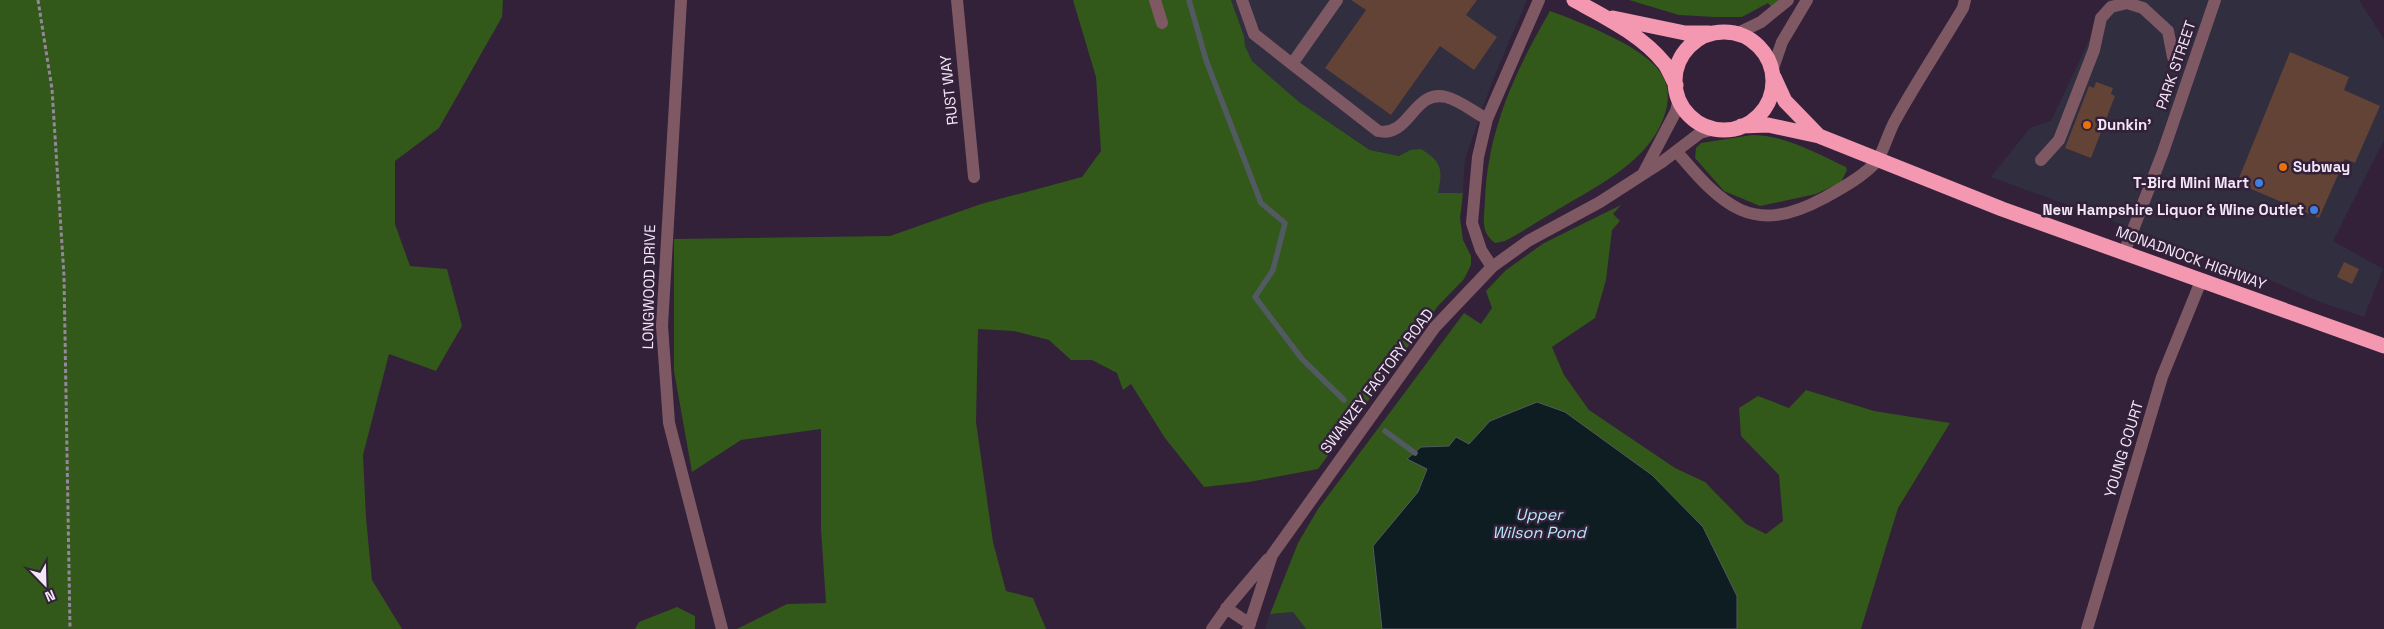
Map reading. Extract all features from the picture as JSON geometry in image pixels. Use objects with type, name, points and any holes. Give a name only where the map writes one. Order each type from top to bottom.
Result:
[{"type":"highway","points":[[1574,0],[1605,16],[1631,34],[1664,64],[1691,116],[1702,124],[1714,129],[1728,130],[1741,126],[1753,120],[1769,100],[1773,87],[1772,71],[1767,56],[1757,44],[1736,34],[1685,33],[1605,16]]},
{"type":"highway","points":[[1677,92],[1678,63],[1686,49],[1698,39],[1713,33]]},
{"type":"highway","name":"MONADNOCK HIGHWAY","points":[[1772,71],[1785,101],[1819,136]]},
{"type":"highway","name":"MONADNOCK HIGHWAY","points":[[1741,126],[1768,125],[1819,136],[2002,209],[2384,346]]},
{"type":"street","name":"LONGWOOD DRIVE","points":[[681,0],[662,326],[669,423],[722,629]]},
{"type":"street","name":"RUST WAY","points":[[957,0],[974,177]]},
{"type":"street","points":[[1155,0],[1162,23]]},
{"type":"street","points":[[1242,0],[1254,34],[1378,131],[1386,133],[1396,130],[1418,104],[1427,98],[1437,96],[1447,97],[1487,119]]},
{"type":"street","points":[[1292,64],[1337,0]]},
{"type":"street","points":[[1492,267],[1480,250],[1472,223],[1478,157],[1487,119],[1539,0]]},
{"type":"street","points":[[1736,34],[1761,22],[1788,0]]},
{"type":"street","points":[[1772,71],[1782,42],[1807,0]]},
{"type":"street","points":[[1677,152],[1715,194],[1746,213],[1760,216],[1779,215],[1806,207],[1844,187],[1878,160],[1895,120],[1963,8],[1965,0]]},
{"type":"street","name":"PARK STREET","points":[[2124,253],[2166,143],[2215,0]]},
{"type":"street","points":[[2041,160],[2059,140],[2094,50],[2101,18],[2111,7],[2127,3],[2143,8],[2168,31],[2173,57]]},
{"type":"street","name":"SWANZEY FACTORY ROAD","points":[[1644,172],[1676,112],[1677,92]]},
{"type":"street","name":"SWANZEY FACTORY ROAD","points":[[1249,626],[1272,555],[1435,327],[1492,267],[1528,241],[1600,202],[1677,152],[1700,133],[1714,129]]},
{"type":"street","name":"YOUNG COURT","points":[[2087,629],[2162,377],[2201,281]]},
{"type":"street","points":[[1212,629],[1226,608],[1272,555]]},
{"type":"street","points":[[1226,608],[1249,626]]},
{"type":"path","points":[[38,0],[52,89],[64,276],[70,629]]},
{"type":"shaded area","points":[[1231,0],[1527,0],[1492,82],[1465,159],[1463,193],[1438,193],[1410,150],[1399,156],[1371,150],[1298,102],[1252,61],[1244,46],[1244,36]]},
{"type":"shaded area","points":[[2108,0],[2359,0],[2384,39],[2384,140],[2333,241],[2383,269],[2364,317],[2320,302],[2256,274],[1991,177],[2030,128],[2051,121]]},
{"type":"shaded area","points":[[1293,612],[1306,629],[1265,629],[1270,614]]},
{"type":"green space","points":[[0,0],[503,0],[502,17],[439,128],[395,161],[395,224],[410,266],[447,269],[462,326],[436,371],[389,354],[363,455],[366,518],[372,580],[402,629],[0,629]]},
{"type":"green space","points":[[1073,0],[1231,0],[1244,36],[1245,46],[1252,61],[1299,102],[1370,150],[1399,156],[1410,150],[1421,149],[1437,162],[1439,167],[1438,193],[1463,193],[1460,218],[1463,240],[1471,256],[1471,265],[1464,279],[1438,306],[1318,469],[1249,482],[1204,487],[1165,438],[1131,384],[1123,390],[1117,373],[1092,360],[1071,360],[1049,340],[1014,331],[978,329],[976,422],[993,542],[1006,591],[1033,598],[1046,629],[737,629],[787,604],[826,603],[821,529],[821,429],[741,440],[692,472],[674,371],[674,239],[890,236],[981,204],[1082,177],[1101,151],[1096,77]]},
{"type":"green space","points":[[1629,0],[1779,0],[1772,8],[1768,3],[1742,17],[1715,17],[1679,15]]},
{"type":"green space","points":[[1550,11],[1622,42],[1648,59],[1661,73],[1666,83],[1668,99],[1666,110],[1659,128],[1648,144],[1620,171],[1511,238],[1495,243],[1487,234],[1484,224],[1487,176],[1491,151],[1505,103],[1515,79],[1525,56]]},
{"type":"green space","points":[[1752,135],[1788,141],[1846,167],[1847,170],[1841,182],[1816,194],[1760,206],[1724,191],[1695,158],[1696,148],[1701,143]]},
{"type":"green space","points":[[1621,205],[1613,214],[1620,221],[1612,230],[1606,280],[1595,318],[1552,347],[1564,375],[1589,410],[1675,468],[1705,482],[1746,524],[1766,534],[1783,521],[1779,475],[1741,436],[1739,408],[1758,396],[1789,408],[1806,390],[1874,411],[1950,423],[1898,508],[1861,629],[1306,629],[1293,612],[1270,614],[1298,543],[1318,509],[1464,313],[1481,324],[1492,308],[1486,291],[1506,270],[1544,243]]},
{"type":"green space","points":[[677,607],[695,616],[695,629],[635,629],[639,622]]},
{"type":"water","name":"Upper Wilson Pond","points":[[1537,402],[1565,412],[1652,475],[1703,527],[1737,596],[1737,629],[1382,629],[1373,546],[1418,492],[1427,469],[1407,459],[1421,447],[1449,446],[1456,437],[1469,444],[1490,421]]},
{"type":"building","points":[[1351,0],[1477,0],[1466,15],[1497,37],[1474,70],[1440,46],[1391,115],[1325,68],[1366,10]]},
{"type":"building","points":[[2290,52],[2349,77],[2344,90],[2380,106],[2355,163],[2345,159],[2319,218],[2237,183]]},
{"type":"building","name":"Dunkin'","points":[[2096,82],[2113,88],[2111,94],[2115,96],[2091,158],[2065,148],[2089,86],[2094,88]]},
{"type":"building","points":[[2344,262],[2359,269],[2352,284],[2337,277]]},
{"type":"waterway","points":[[1189,0],[1206,60],[1261,203],[1285,223],[1273,270],[1255,297],[1302,359],[1344,400]]},
{"type":"waterway","points":[[1385,431],[1415,453]]},
{"type":"place","name":"Dunkin'","points":[[2087,125]]},
{"type":"place","name":"Subway","points":[[2283,167]]},
{"type":"place","name":"T-Bird Mini Mart","points":[[2259,183]]},
{"type":"place","name":"New Hampshire Liquor & Wine Outlet","points":[[2314,210]]}]
